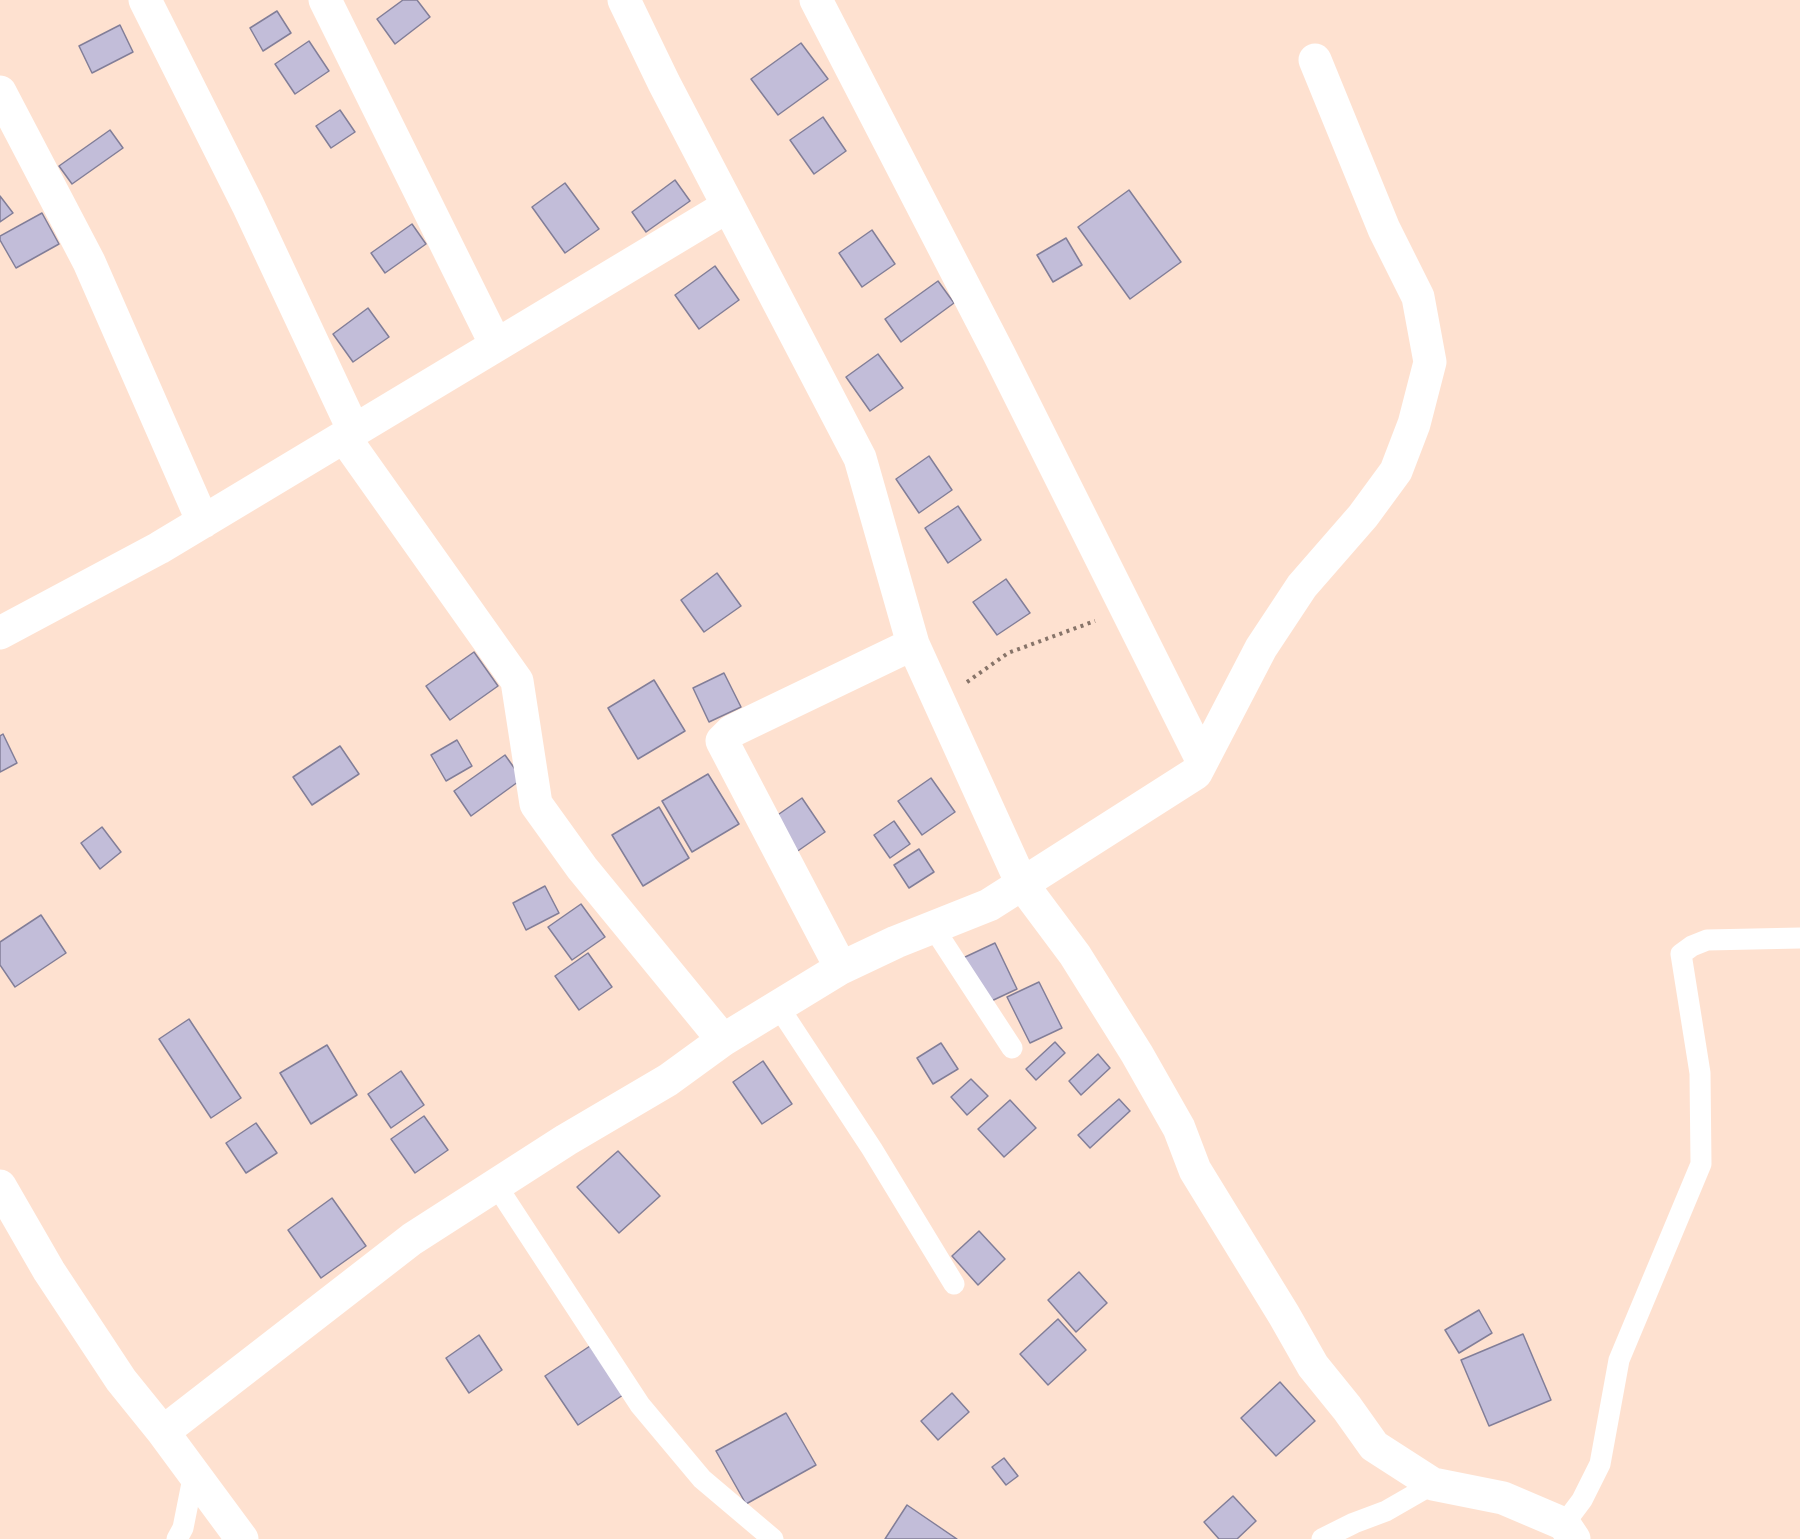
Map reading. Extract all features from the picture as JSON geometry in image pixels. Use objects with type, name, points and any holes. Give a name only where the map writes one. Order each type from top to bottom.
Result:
[{"type":"street","points":[[145,0],[248,205],[349,434],[517,681],[536,804],[582,868],[723,1040]]},
{"type":"street","points":[[325,0],[496,345]]},
{"type":"street","points":[[624,0],[728,206],[860,458],[913,644],[1022,884],[1076,955],[1137,1054],[1179,1128],[1196,1170],[1313,1366],[1374,1446],[1433,1484],[1503,1498],[1569,1531]]},
{"type":"street","points":[[816,0],[999,354],[1202,760]]},
{"type":"street","points":[[163,1432],[412,1239],[495,1185],[668,1080],[723,1040],[842,968],[896,942],[989,905],[1196,773],[1261,648],[1302,586],[1363,516],[1396,471],[1414,424],[1430,362],[1418,297],[1384,229],[1315,60]]},
{"type":"street","points":[[0,92],[88,262],[203,522]]},
{"type":"street","points":[[0,633],[159,548],[728,206]]},
{"type":"street","points":[[842,968],[722,741],[732,731],[913,644]]},
{"type":"street","points":[[0,1186],[49,1271],[121,1380],[163,1432],[242,1539]]},
{"type":"lane","points":[[933,927],[1012,1048]]},
{"type":"lane","points":[[1569,1531],[1600,1464],[1619,1360],[1701,1164],[1700,1073],[1681,954],[1692,946],[1707,940],[1800,938]]},
{"type":"lane","points":[[778,1006],[872,1149],[954,1284]]},
{"type":"lane","points":[[495,1185],[640,1405],[702,1479],[773,1539]]},
{"type":"lane","points":[[177,1539],[183,1528],[194,1473]]},
{"type":"lane","points":[[1322,1539],[1354,1523],[1386,1511],[1433,1484]]},
{"type":"path","points":[[939,701],[1008,653],[1126,609]]},
{"type":"building","points":[[403,0],[417,0],[430,17],[395,44],[377,19]]},
{"type":"building","points":[[277,11],[291,33],[263,51],[250,28]]},
{"type":"building","points":[[120,25],[133,52],[92,73],[79,46]]},
{"type":"building","points":[[309,41],[329,71],[295,94],[275,64]]},
{"type":"building","points":[[801,43],[828,79],[778,115],[751,79]]},
{"type":"building","points":[[340,110],[355,132],[331,148],[316,126]]},
{"type":"building","points":[[823,117],[846,151],[814,174],[790,140]]},
{"type":"building","points":[[110,130],[123,148],[72,184],[59,166]]},
{"type":"building","points":[[675,180],[690,201],[646,232],[632,212]]},
{"type":"building","points":[[565,183],[599,229],[565,253],[532,207]]},
{"type":"building","points":[[1129,190],[1181,262],[1130,299],[1078,227]]},
{"type":"building","points":[[0,196],[13,213],[0,222]]},
{"type":"building","points":[[42,213],[59,244],[16,268],[0,236]]},
{"type":"building","points":[[412,224],[426,244],[385,273],[371,253]]},
{"type":"building","points":[[872,230],[895,264],[862,287],[839,253]]},
{"type":"building","points":[[1066,238],[1082,265],[1053,282],[1037,255]]},
{"type":"building","points":[[715,266],[739,300],[699,329],[675,295]]},
{"type":"building","points":[[938,281],[954,303],[901,342],[885,319]]},
{"type":"building","points":[[368,308],[389,337],[353,362],[333,334]]},
{"type":"building","points":[[878,354],[903,388],[870,411],[846,377]]},
{"type":"building","points":[[929,456],[952,490],[919,513],[896,479]]},
{"type":"building","points":[[958,506],[981,540],[948,563],[925,528]]},
{"type":"building","points":[[717,573],[741,606],[704,632],[681,600]]},
{"type":"building","points":[[1006,579],[1030,613],[997,635],[973,602]]},
{"type":"building","points":[[474,652],[498,686],[450,720],[426,686]]},
{"type":"building","points":[[724,673],[741,707],[709,722],[693,688]]},
{"type":"building","points":[[654,680],[685,731],[638,759],[608,708]]},
{"type":"building","points":[[3,734],[17,763],[0,772],[0,736]]},
{"type":"building","points":[[457,740],[472,766],[446,781],[431,755]]},
{"type":"building","points":[[340,746],[359,774],[312,805],[293,777]]},
{"type":"building","points":[[505,755],[522,779],[471,816],[454,791]]},
{"type":"building","points":[[708,774],[739,824],[692,852],[662,801]]},
{"type":"building","points":[[931,778],[955,812],[922,835],[898,801]]},
{"type":"building","points":[[802,798],[825,832],[792,855],[769,821]]},
{"type":"building","points":[[659,807],[689,858],[643,886],[612,835]]},
{"type":"building","points":[[894,821],[910,844],[890,858],[874,835]]},
{"type":"building","points":[[102,827],[121,852],[100,869],[81,843]]},
{"type":"building","points":[[919,849],[934,872],[909,888],[894,865]]},
{"type":"building","points":[[545,886],[559,913],[526,930],[513,903]]},
{"type":"building","points":[[581,904],[605,937],[572,960],[548,927]]},
{"type":"building","points":[[41,915],[66,953],[15,987],[0,965],[0,942]]},
{"type":"building","points":[[995,943],[1017,989],[985,1004],[963,958]]},
{"type":"building","points":[[588,953],[612,987],[579,1010],[555,976]]},
{"type":"building","points":[[1039,982],[1062,1028],[1030,1043],[1007,997]]},
{"type":"building","points":[[189,1019],[241,1098],[211,1118],[159,1039]]},
{"type":"building","points":[[1055,1042],[1065,1053],[1036,1080],[1026,1069]]},
{"type":"building","points":[[941,1043],[958,1069],[933,1084],[917,1058]]},
{"type":"building","points":[[327,1045],[357,1095],[311,1124],[280,1073]]},
{"type":"building","points":[[1098,1054],[1110,1068],[1081,1095],[1069,1081]]},
{"type":"building","points":[[763,1061],[792,1104],[762,1124],[733,1082]]},
{"type":"building","points":[[401,1071],[424,1105],[391,1128],[368,1094]]},
{"type":"building","points":[[971,1079],[988,1096],[967,1115],[951,1097]]},
{"type":"building","points":[[1119,1099],[1130,1111],[1090,1148],[1078,1135]]},
{"type":"building","points":[[1010,1100],[1036,1128],[1004,1157],[978,1129]]},
{"type":"building","points":[[424,1116],[448,1150],[415,1173],[391,1139]]},
{"type":"building","points":[[256,1123],[277,1153],[246,1173],[226,1143]]},
{"type":"building","points":[[618,1151],[660,1196],[619,1233],[577,1187]]},
{"type":"building","points":[[332,1198],[366,1246],[321,1278],[288,1230]]},
{"type":"building","points":[[979,1231],[1005,1259],[978,1285],[952,1256]]},
{"type":"building","points":[[1079,1272],[1107,1303],[1076,1332],[1048,1300]]},
{"type":"building","points":[[1479,1310],[1492,1333],[1459,1353],[1445,1330]]},
{"type":"building","points":[[1058,1319],[1086,1350],[1048,1385],[1020,1354]]},
{"type":"building","points":[[1523,1334],[1551,1400],[1489,1426],[1461,1360]]},
{"type":"building","points":[[479,1335],[502,1370],[469,1393],[446,1358]]},
{"type":"building","points":[[590,1346],[623,1395],[578,1425],[545,1376]]},
{"type":"building","points":[[1280,1382],[1315,1421],[1276,1456],[1241,1418]]},
{"type":"building","points":[[952,1393],[969,1412],[938,1440],[921,1421]]},
{"type":"building","points":[[786,1413],[816,1465],[746,1504],[716,1451]]},
{"type":"building","points":[[1004,1458],[1018,1476],[1006,1485],[992,1467]]},
{"type":"building","points":[[1233,1496],[1256,1521],[1237,1539],[1219,1539],[1204,1522]]},
{"type":"building","points":[[907,1505],[957,1539],[885,1539]]}]
